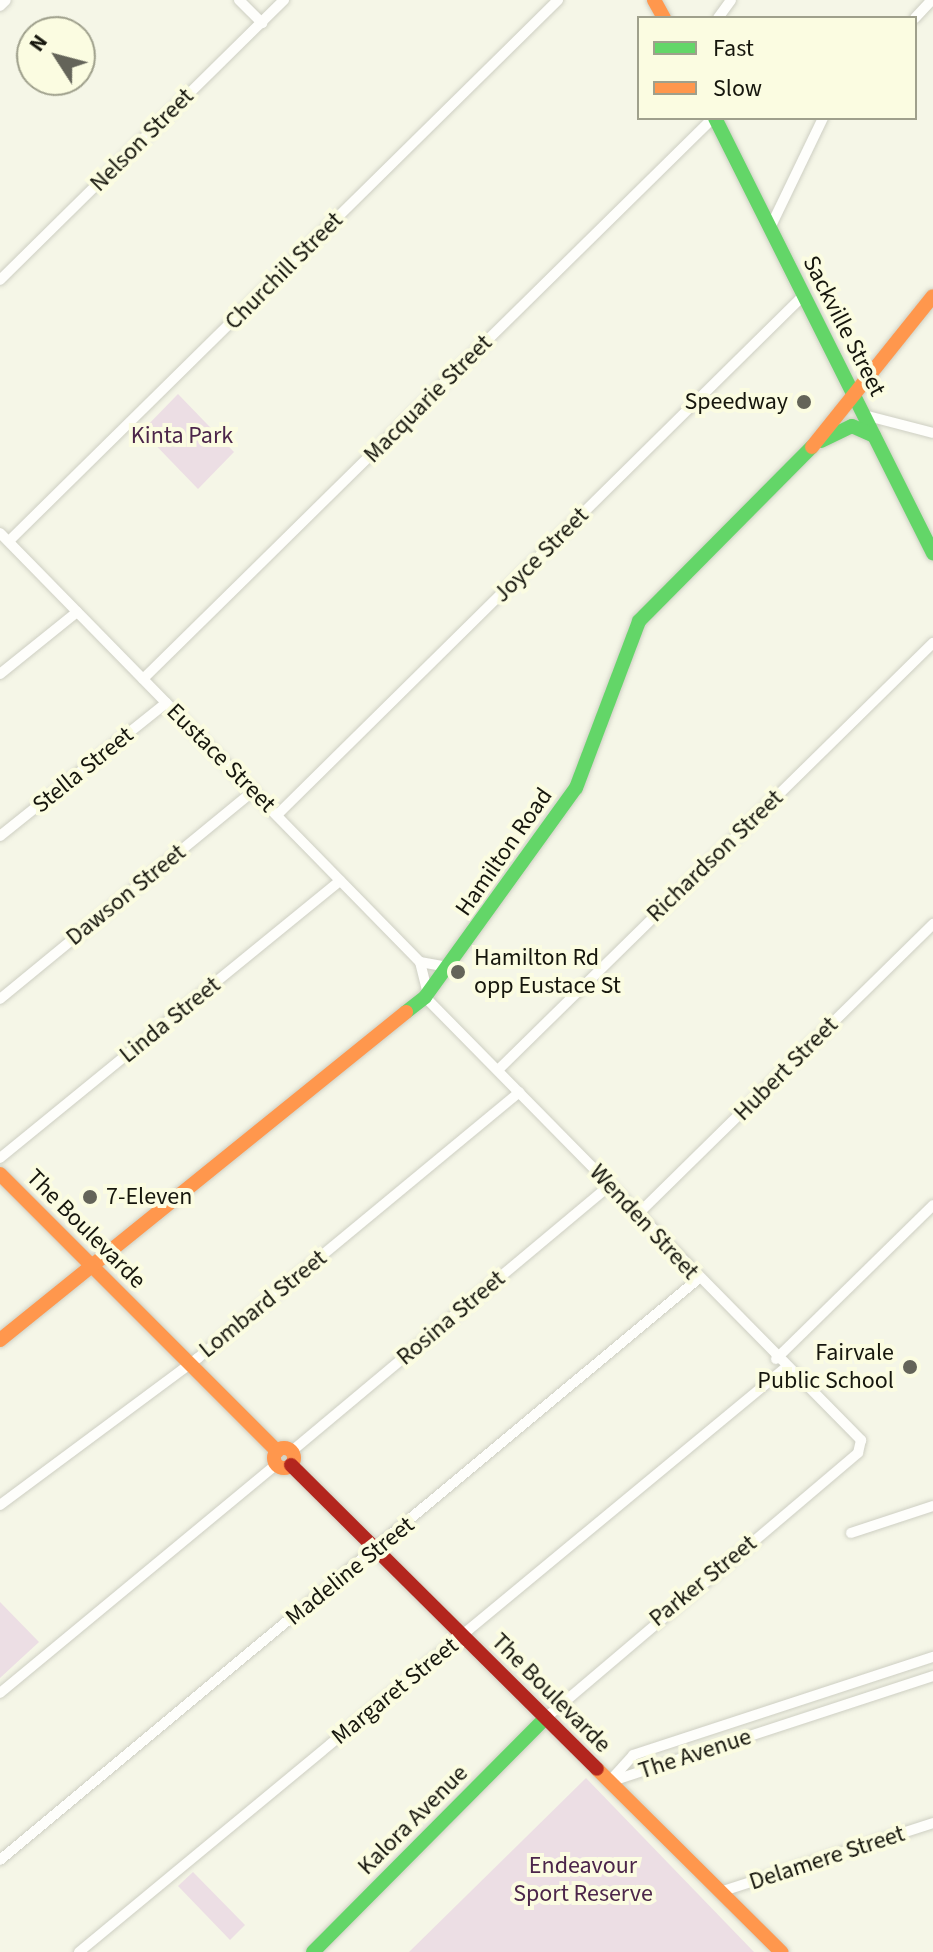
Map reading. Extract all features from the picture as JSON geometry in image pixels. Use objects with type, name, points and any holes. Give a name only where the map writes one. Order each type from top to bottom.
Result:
[{"type":"main road","name":"Sackville Street","points":[[715,120],[864,415],[928,531],[933,553]]},
{"type":"main road","name":"Hamilton Road","points":[[0,1340],[94,1268],[427,996],[576,788],[639,621],[803,458],[933,296]]},
{"type":"main road","points":[[803,458],[847,427],[876,438]]},
{"type":"main road","name":"The Boulevarde","points":[[0,1174],[781,1952]]},
{"type":"main road","name":"Kalora Avenue","points":[[313,1952],[545,1718]]},
{"type":"street","points":[[0,6],[6,0]]},
{"type":"street","points":[[239,0],[262,23]]},
{"type":"street","name":"Nelson Street","points":[[0,280],[284,0]]},
{"type":"street","name":"Churchill Street","points":[[9,541],[558,0]]},
{"type":"street","points":[[917,16],[932,0]]},
{"type":"street","name":"Macquarie Street","points":[[143,679],[712,120]]},
{"type":"street","points":[[770,228],[822,120]]},
{"type":"street","name":"Joyce Street","points":[[277,815],[804,295]]},
{"type":"street","points":[[864,415],[933,433]]},
{"type":"street","name":"Eustace Street","points":[[0,533],[420,962]]},
{"type":"street","points":[[0,674],[77,612]]},
{"type":"street","name":"Richardson Street","points":[[498,1070],[933,643]]},
{"type":"street","name":"Stella Street","points":[[0,836],[166,703]]},
{"type":"street","name":"Dawson Street","points":[[0,999],[253,791]]},
{"type":"street","name":"Linda Street","points":[[0,1158],[340,881]]},
{"type":"street","name":"Hubert Street","points":[[638,1214],[933,924]]},
{"type":"street","points":[[427,996],[420,962],[449,967]]},
{"type":"street","name":"Wenden Street","points":[[427,996],[784,1369],[862,1446]]},
{"type":"street","name":"Lombard Street","points":[[0,1505],[190,1363],[519,1092]]},
{"type":"street","name":"Rosina Street","points":[[0,1693],[610,1185]]},
{"type":"street","points":[[776,1359],[933,1205]]},
{"type":"street","name":"Madeline Street","points":[[0,1860],[698,1279]]},
{"type":"street","name":"Margaret Street","points":[[79,1952],[784,1369]]},
{"type":"street","name":"Parker Street","points":[[545,1718],[862,1446]]},
{"type":"street","points":[[851,1533],[933,1506]]},
{"type":"street","name":"The Avenue","points":[[609,1782],[633,1755],[933,1657]]},
{"type":"street","name":"The Avenue","points":[[609,1782],[933,1676]]},
{"type":"street","name":"Delamere Street","points":[[720,1892],[933,1823]]},
{"type":"green space","name":"Kinta Park","points":[[178,394],[234,452],[198,489],[142,431]]},
{"type":"green space","points":[[0,1602],[39,1642],[0,1678]]},
{"type":"green space","name":"Endeavour Sport Reserve","points":[[586,1778],[754,1952],[409,1952]]},
{"type":"green space","points":[[193,1872],[245,1925],[230,1940],[178,1886]]},
{"type":"traffic: fast","points":[[716,120],[933,553]]},
{"type":"traffic: fast","points":[[821,441],[852,426],[874,436]]},
{"type":"traffic: fast","points":[[406,1012],[425,997],[576,788],[639,621],[812,447]]},
{"type":"traffic: fast","points":[[313,1952],[545,1718]]},
{"type":"traffic: slow","points":[[654,0],[663,16]]},
{"type":"traffic: slow","points":[[812,447],[933,296]]},
{"type":"traffic: slow","points":[[0,1340],[406,1012]]},
{"type":"traffic: slow","points":[[0,1174],[277,1451]]},
{"type":"traffic: slow","points":[[284,1448],[291,1451],[294,1458],[291,1465],[284,1468],[277,1465],[274,1458],[277,1451],[284,1448]]},
{"type":"traffic: slow","points":[[597,1769],[781,1952]]},
{"type":"traffic: jam","points":[[291,1465],[597,1769]]},
{"type":"place","name":"Speedway","points":[[804,402]]},
{"type":"place","name":"Hamilton Rd opp Eustace St","points":[[458,972]]},
{"type":"place","name":"7-Eleven","points":[[90,1197]]},
{"type":"place","name":"Fairvale Public School","points":[[910,1367]]}]
